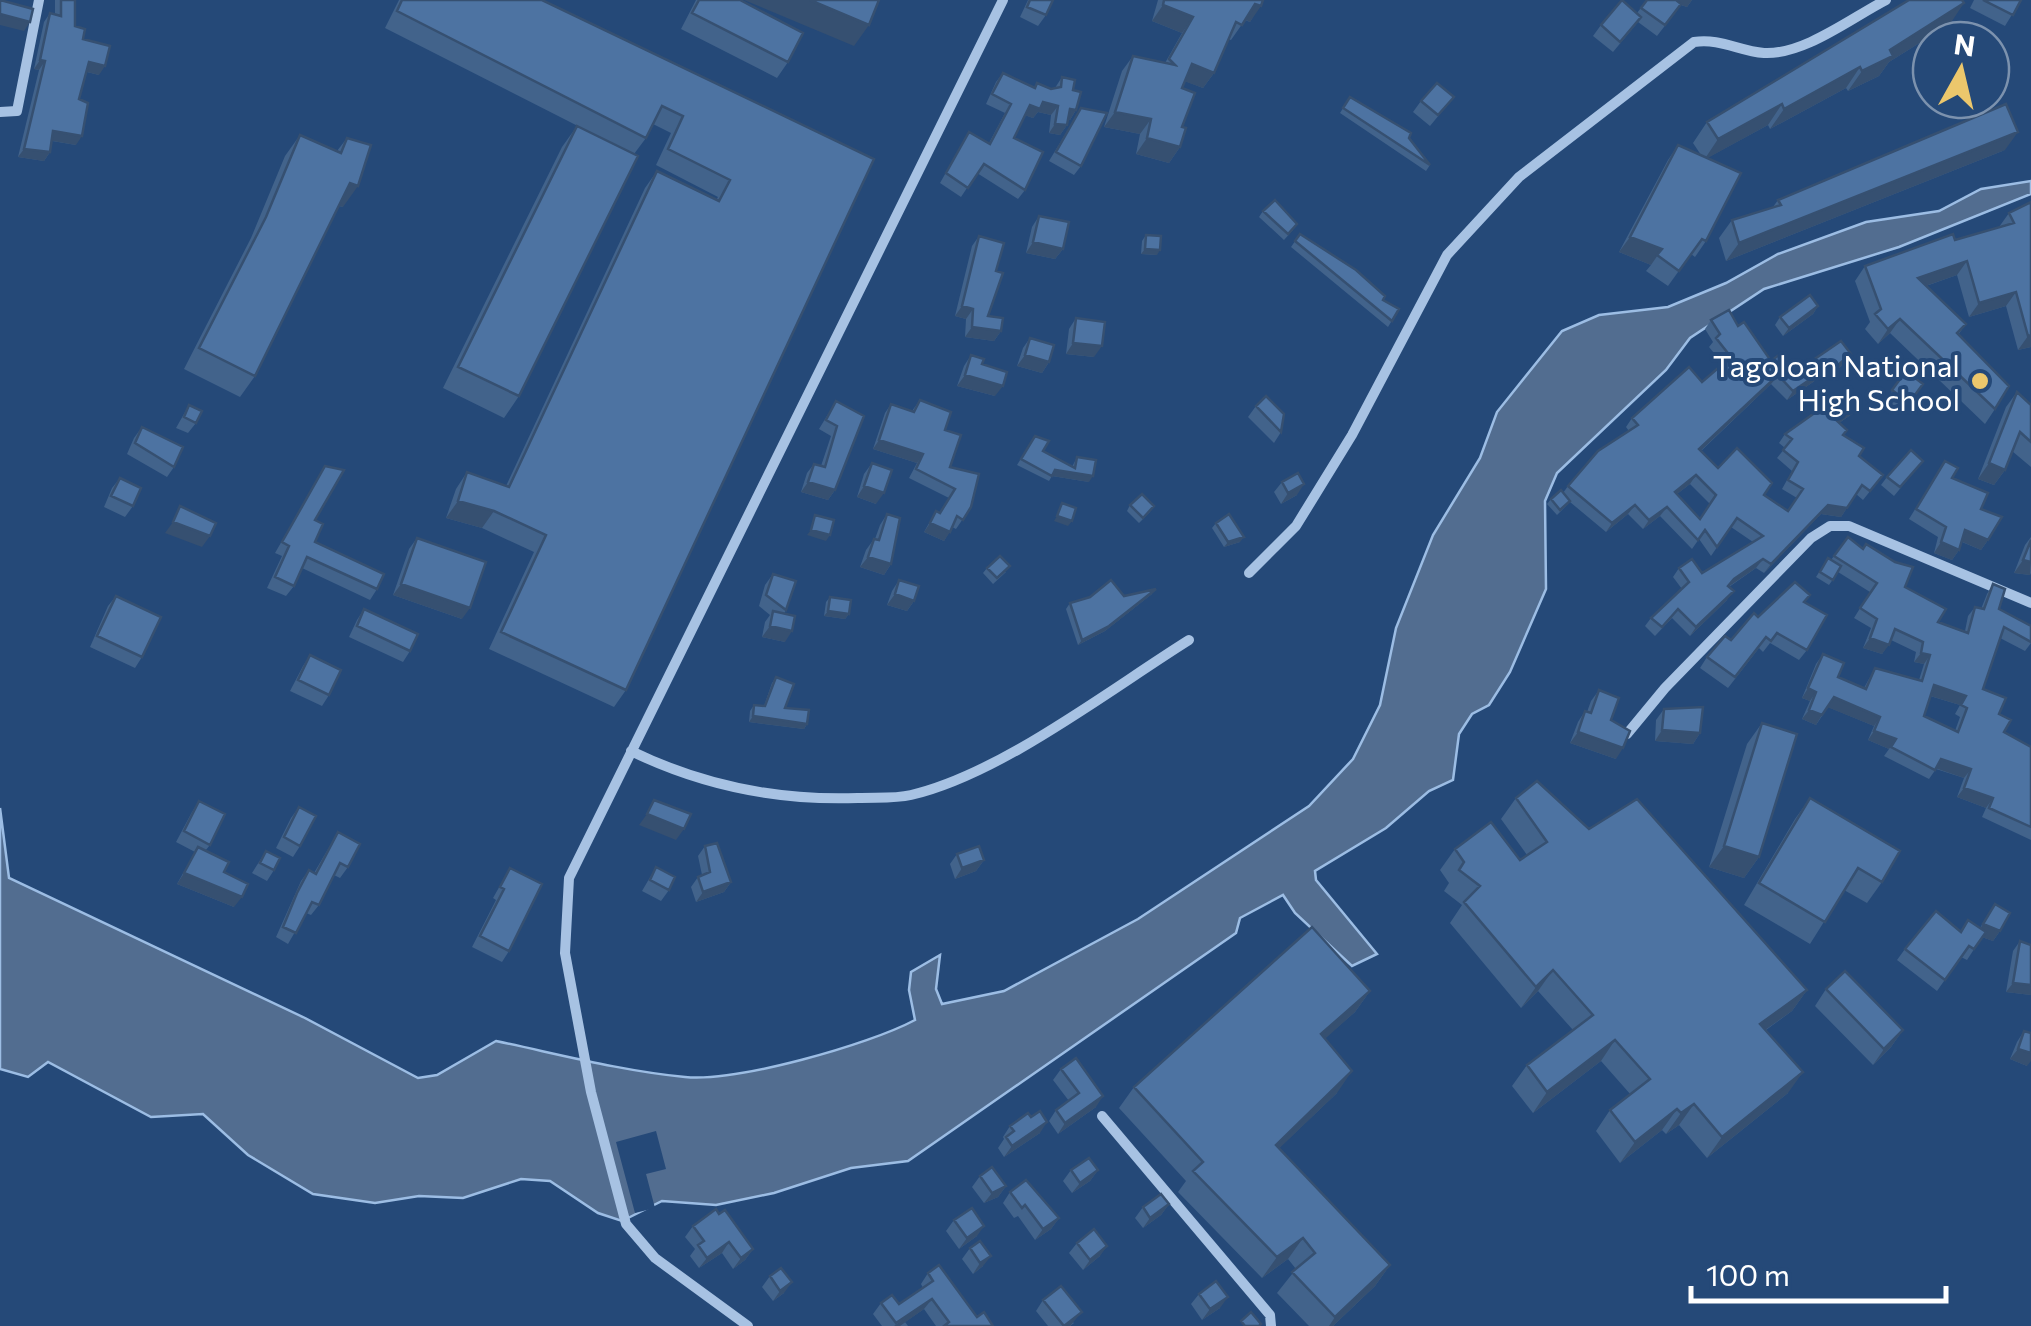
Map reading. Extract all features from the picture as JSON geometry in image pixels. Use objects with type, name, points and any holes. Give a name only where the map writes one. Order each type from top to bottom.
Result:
[{"type":"street","points":[[0,112],[17,111],[39,0]]},
{"type":"street","points":[[748,1326],[654,1258],[626,1224],[591,1092],[564,953],[570,878],[1004,0]]},
{"type":"street","points":[[1250,573],[1296,526],[1352,434],[1447,256],[1519,178],[1694,42],[1720,41],[1750,51],[1778,52],[1886,0]]},
{"type":"street","points":[[1627,734],[1664,688],[1811,538],[1830,526],[1849,526],[2031,603]]},
{"type":"street","points":[[631,751],[705,783],[760,794],[837,799],[907,796],[966,776],[1188,640]]},
{"type":"street","points":[[1102,1116],[1270,1315],[1271,1326]]},
{"type":"water","points":[[2031,181],[2031,194],[1899,247],[1764,289],[1690,338],[1666,370],[1557,473],[1545,501],[1546,589],[1510,672],[1489,705],[1472,714],[1459,734],[1453,780],[1429,791],[1386,828],[1315,871],[1316,880],[1377,954],[1352,966],[1295,913],[1283,895],[1240,918],[1236,933],[908,1161],[851,1168],[774,1193],[716,1205],[662,1201],[622,1221],[598,1213],[550,1181],[521,1179],[463,1198],[419,1196],[375,1203],[313,1194],[248,1155],[203,1114],[151,1117],[48,1062],[28,1077],[0,1069],[0,808],[9,878],[303,1017],[418,1078],[437,1075],[496,1041],[685,1077],[768,1068],[835,1050],[915,1020],[909,990],[911,972],[940,955],[936,989],[942,1004],[1004,991],[1138,919],[1309,806],[1353,759],[1380,705],[1396,628],[1433,535],[1480,458],[1497,412],[1562,331],[1599,315],[1668,307],[1726,283],[1778,254],[1866,222],[1939,211],[1981,189]]},
{"type":"pier","points":[[656,1131],[666,1169],[646,1174],[655,1208],[635,1213],[616,1142]]},
{"type":"building","points":[[0,0],[33,9],[30,22],[0,14]]},
{"type":"building","points":[[61,0],[75,0],[75,26],[85,29],[83,39],[110,46],[105,66],[89,62],[79,99],[88,103],[82,136],[53,131],[50,152],[24,149],[45,61],[40,60],[50,13],[61,16]]},
{"type":"building","points":[[402,0],[542,0],[874,159],[626,690],[501,632],[546,535],[494,511],[458,501],[467,472],[509,487],[657,171],[719,201],[730,180],[668,149],[683,116],[662,106],[646,138],[397,11]]},
{"type":"building","points":[[699,0],[740,0],[803,33],[788,62],[692,13]]},
{"type":"building","points":[[810,0],[879,0],[869,25]]},
{"type":"building","points":[[1030,0],[1053,0],[1046,15],[1027,7]]},
{"type":"building","points":[[1164,0],[1263,0],[1261,6],[1255,4],[1242,25],[1236,22],[1214,73],[1192,64],[1182,88],[1195,93],[1182,127],[1186,128],[1180,147],[1147,138],[1151,119],[1115,112],[1133,56],[1175,65],[1169,59],[1193,17],[1163,5]]},
{"type":"building","points":[[1622,0],[1641,17],[1620,42],[1601,25]]},
{"type":"building","points":[[1647,0],[1676,0],[1681,4],[1665,25],[1641,8]]},
{"type":"building","points":[[1909,0],[1964,3],[1937,20],[1911,20],[1911,37],[1890,50],[1893,56],[1862,71],[1860,67],[1784,109],[1782,104],[1718,139],[1707,122]]},
{"type":"building","points":[[1983,0],[2021,0],[2013,15]]},
{"type":"building","points":[[1003,73],[1035,88],[1037,83],[1051,89],[1061,87],[1062,77],[1075,80],[1073,90],[1081,92],[1076,110],[1070,109],[1067,125],[1055,124],[1058,106],[1043,102],[1040,109],[1030,105],[1014,138],[1043,152],[1025,190],[984,164],[968,188],[946,173],[969,132],[990,144],[1011,104],[992,94]]},
{"type":"building","points":[[1437,83],[1454,97],[1438,115],[1421,101]]},
{"type":"building","points":[[1350,97],[1411,133],[1409,138],[1430,165],[1343,108]]},
{"type":"building","points":[[1081,108],[1107,113],[1081,166],[1056,152]]},
{"type":"building","points":[[2011,116],[2018,132],[1739,243],[1732,220],[1781,205],[1778,200],[1968,120],[2011,120]]},
{"type":"building","points":[[577,126],[638,156],[519,396],[458,367]]},
{"type":"building","points":[[300,135],[341,153],[347,138],[371,145],[358,186],[350,183],[255,376],[199,348],[266,217]]},
{"type":"building","points":[[1678,145],[1741,173],[1706,241],[1702,239],[1679,271],[1657,255],[1662,249],[1630,237]]},
{"type":"building","points":[[1275,200],[1297,224],[1288,234],[1263,211]]},
{"type":"building","points":[[2031,202],[2031,335],[2028,336],[2016,292],[1979,303],[1967,261],[1918,278],[1966,324],[1957,333],[2009,386],[1995,409],[1900,319],[1888,329],[1875,314],[1881,309],[1865,266],[1953,234],[1955,240],[2014,223],[2009,213]]},
{"type":"building","points":[[1039,216],[1069,222],[1063,249],[1033,242]]},
{"type":"building","points":[[1300,234],[1356,270],[1385,296],[1383,300],[1399,309],[1392,321],[1295,241]]},
{"type":"building","points":[[1146,235],[1161,236],[1160,250],[1145,249]]},
{"type":"building","points":[[979,236],[1004,243],[996,271],[1003,273],[988,316],[1003,318],[1001,331],[972,327],[973,309],[962,306]]},
{"type":"building","points":[[1810,295],[1818,306],[1789,328],[1780,317]]},
{"type":"building","points":[[1729,310],[1738,326],[1744,322],[1771,361],[1779,355],[1794,373],[1841,341],[1851,354],[1793,391],[1778,375],[1699,449],[1718,468],[1737,448],[1772,483],[1764,495],[1788,511],[1803,489],[1788,480],[1798,462],[1783,450],[1792,439],[1785,434],[1847,390],[1858,405],[1836,420],[1847,430],[1843,435],[1864,448],[1859,456],[1883,475],[1870,491],[1862,485],[1847,508],[1828,505],[1771,564],[1763,559],[1734,579],[1728,586],[1734,591],[1696,627],[1678,609],[1662,627],[1651,618],[1689,582],[1679,568],[1692,559],[1702,573],[1763,536],[1737,518],[1717,547],[1705,530],[1698,540],[1667,507],[1649,520],[1635,505],[1612,523],[1568,486],[1598,451],[1638,425],[1632,418],[1689,367],[1702,382],[1731,357],[1716,338],[1720,334],[1711,320]],"holes":[[[1696,475],[1716,495],[1700,519],[1675,492]]]},
{"type":"building","points":[[1076,318],[1105,322],[1102,346],[1073,343]]},
{"type":"building","points":[[1030,338],[1054,345],[1049,362],[1025,355]]},
{"type":"building","points":[[971,355],[984,359],[982,364],[1007,372],[1003,386],[965,375]]},
{"type":"building","points":[[1906,371],[1923,384],[1909,403],[1892,390]]},
{"type":"building","points":[[2017,392],[2031,405],[2031,442],[2020,432],[2005,470],[1989,463]]},
{"type":"building","points":[[1266,396],[1284,414],[1281,432],[1256,406]]},
{"type":"building","points":[[920,400],[951,412],[945,430],[961,435],[950,467],[979,474],[971,507],[963,520],[957,516],[950,532],[930,523],[955,489],[916,469],[923,454],[879,440],[891,404],[914,412]]},
{"type":"building","points":[[836,401],[864,416],[835,490],[808,482],[814,464],[825,467],[837,426],[826,420]]},
{"type":"building","points":[[189,405],[202,411],[196,423],[184,417]]},
{"type":"building","points":[[142,427],[183,447],[174,467],[135,443]]},
{"type":"building","points":[[1035,436],[1049,441],[1043,451],[1075,468],[1077,457],[1096,460],[1093,476],[1055,470],[1052,476],[1021,459]]},
{"type":"building","points":[[1911,450],[1923,461],[1900,487],[1887,477]]},
{"type":"building","points":[[1945,461],[1958,468],[1952,478],[1988,493],[1981,509],[2002,517],[1988,540],[1965,530],[1959,550],[1941,542],[1946,527],[1916,509]]},
{"type":"building","points":[[872,463],[892,470],[884,493],[864,486]]},
{"type":"building","points":[[325,466],[344,470],[315,520],[323,524],[315,542],[384,574],[377,589],[307,557],[294,586],[275,577],[289,546],[282,542]]},
{"type":"building","points":[[1298,473],[1304,484],[1288,493],[1282,482]]},
{"type":"building","points":[[120,478],[141,488],[133,506],[111,496]]},
{"type":"building","points":[[1561,490],[1570,501],[1560,510],[1551,499]]},
{"type":"building","points":[[1142,494],[1154,506],[1143,518],[1130,505]]},
{"type":"building","points":[[1062,503],[1076,508],[1072,521],[1057,516]]},
{"type":"building","points":[[180,506],[216,523],[210,536],[173,522]]},
{"type":"building","points":[[887,514],[900,518],[891,564],[868,557],[874,539],[879,540]]},
{"type":"building","points":[[1229,514],[1244,537],[1228,542],[1216,523]]},
{"type":"building","points":[[815,515],[834,520],[830,535],[811,530]]},
{"type":"building","points":[[1848,537],[1863,549],[1866,544],[1895,562],[1913,567],[1905,587],[1946,609],[1938,622],[1968,633],[1975,607],[1984,609],[1993,584],[2005,589],[1999,609],[2031,626],[2031,642],[2004,627],[1983,689],[2006,698],[1999,714],[2011,720],[2004,732],[2031,747],[2031,827],[1989,808],[1993,798],[1964,788],[1971,769],[1941,759],[1935,770],[1891,747],[1896,739],[1874,731],[1880,717],[1834,697],[1822,715],[1809,710],[1816,692],[1808,688],[1823,654],[1844,663],[1838,677],[1866,689],[1875,668],[1922,681],[1930,655],[1921,653],[1923,642],[1895,629],[1889,645],[1870,638],[1877,619],[1860,608],[1877,583],[1834,556]],"holes":[[[1934,685],[1966,696],[1961,705],[1967,708],[1958,732],[1924,716]]]},
{"type":"building","points":[[417,538],[486,562],[470,608],[401,584]]},
{"type":"building","points":[[2031,540],[2031,562],[2023,560]]},
{"type":"building","points":[[1000,556],[1010,566],[997,578],[987,568]]},
{"type":"building","points":[[1828,558],[1841,566],[1833,580],[1820,572]]},
{"type":"building","points":[[773,574],[796,581],[786,610],[766,595]]},
{"type":"building","points":[[899,580],[919,586],[914,601],[895,594]]},
{"type":"building","points":[[1111,580],[1124,596],[1156,589],[1109,626],[1082,640],[1070,603],[1090,597]]},
{"type":"building","points":[[1795,582],[1810,595],[1804,602],[1827,615],[1807,650],[1777,633],[1771,641],[1766,637],[1735,677],[1707,657],[1725,636],[1731,640],[1754,613],[1758,617]]},
{"type":"building","points":[[116,596],[161,617],[142,657],[97,636]]},
{"type":"building","points":[[830,597],[851,600],[849,614],[828,611]]},
{"type":"building","points":[[364,609],[418,634],[410,651],[357,626]]},
{"type":"building","points":[[773,611],[795,616],[792,631],[770,626]]},
{"type":"building","points":[[310,655],[341,670],[329,695],[298,680]]},
{"type":"building","points":[[776,677],[794,684],[785,708],[809,710],[807,724],[753,716],[754,705],[765,706]]},
{"type":"building","points":[[1599,690],[1619,698],[1611,720],[1630,731],[1623,748],[1578,732],[1585,711],[1591,713]]},
{"type":"building","points":[[1703,707],[1700,733],[1662,730],[1664,709]]},
{"type":"building","points":[[1762,723],[1797,734],[1759,857],[1724,846]]},
{"type":"building","points":[[1537,781],[1589,829],[1637,799],[1807,990],[1760,1024],[1803,1072],[1722,1137],[1694,1104],[1681,1113],[1677,1109],[1635,1142],[1610,1110],[1650,1079],[1615,1040],[1547,1092],[1527,1065],[1593,1015],[1553,970],[1536,987],[1464,902],[1480,886],[1459,870],[1464,862],[1455,849],[1491,822],[1520,860],[1547,842],[1516,798]]},
{"type":"building","points":[[1810,798],[1900,851],[1882,882],[1858,868],[1825,922],[1759,883]]},
{"type":"building","points":[[654,800],[691,814],[684,829],[647,814]]},
{"type":"building","points":[[199,801],[225,814],[210,845],[184,831]]},
{"type":"building","points":[[299,807],[316,816],[300,846],[284,837]]},
{"type":"building","points":[[338,832],[360,844],[348,867],[340,863],[319,905],[312,902],[296,933],[283,927],[309,870],[316,874]]},
{"type":"building","points":[[717,843],[731,882],[703,892],[698,877],[710,872],[705,846]]},
{"type":"building","points":[[979,846],[984,860],[962,868],[957,854]]},
{"type":"building","points":[[198,847],[229,862],[224,872],[248,884],[242,897],[184,873]]},
{"type":"building","points":[[266,851],[280,858],[274,870],[260,863]]},
{"type":"building","points":[[656,867],[675,877],[669,890],[650,880]]},
{"type":"building","points":[[510,868],[542,884],[509,951],[480,936]]},
{"type":"building","points":[[1995,904],[2010,913],[2000,931],[1983,924]]},
{"type":"building","points":[[1936,911],[1961,932],[1968,920],[1986,932],[1974,949],[1969,946],[1945,980],[1905,949]]},
{"type":"building","points":[[1312,927],[1370,991],[1321,1034],[1352,1071],[1276,1145],[1390,1265],[1335,1317],[1292,1272],[1315,1253],[1303,1238],[1277,1257],[1193,1171],[1203,1162],[1134,1087]]},
{"type":"building","points":[[2020,941],[2031,945],[2031,985],[2013,983]]},
{"type":"building","points":[[1845,971],[1903,1030],[1884,1049],[1826,989]]},
{"type":"building","points":[[2024,1031],[2031,1033],[2031,1053],[2018,1049]]},
{"type":"building","points":[[1076,1058],[1103,1096],[1065,1123],[1056,1110],[1079,1093],[1061,1069]]},
{"type":"building","points":[[1040,1111],[1047,1122],[1012,1146],[1006,1137],[1014,1131],[1010,1126],[1028,1113],[1031,1117]]},
{"type":"building","points":[[1089,1158],[1098,1170],[1080,1183],[1071,1170]]},
{"type":"building","points":[[992,1167],[1006,1186],[992,1193],[980,1176]]},
{"type":"building","points":[[1026,1180],[1059,1218],[1043,1229],[1010,1192]]},
{"type":"building","points":[[1161,1194],[1169,1204],[1150,1218],[1143,1207]]},
{"type":"building","points":[[972,1208],[984,1226],[967,1238],[954,1220]]},
{"type":"building","points":[[716,1209],[719,1214],[725,1210],[753,1249],[741,1258],[729,1242],[707,1258],[698,1245],[704,1241],[693,1226]]},
{"type":"building","points":[[1094,1229],[1107,1246],[1090,1260],[1077,1243]]},
{"type":"building","points":[[980,1241],[991,1256],[980,1263],[970,1248]]},
{"type":"building","points":[[939,1265],[977,1317],[984,1312],[993,1326],[944,1326],[949,1322],[932,1299],[896,1323],[881,1303],[892,1295],[899,1304],[933,1281],[928,1273]]},
{"type":"building","points":[[781,1268],[792,1282],[780,1291],[770,1276]]},
{"type":"building","points":[[1216,1281],[1228,1297],[1210,1309],[1199,1294]]},
{"type":"building","points":[[1061,1286],[1082,1312],[1064,1326],[1043,1300]]},
{"type":"building","points":[[1251,1312],[1259,1326],[1245,1326],[1241,1321]]},
{"type":"place","name":"Tagoloan National High School","points":[[1980,381]]}]
